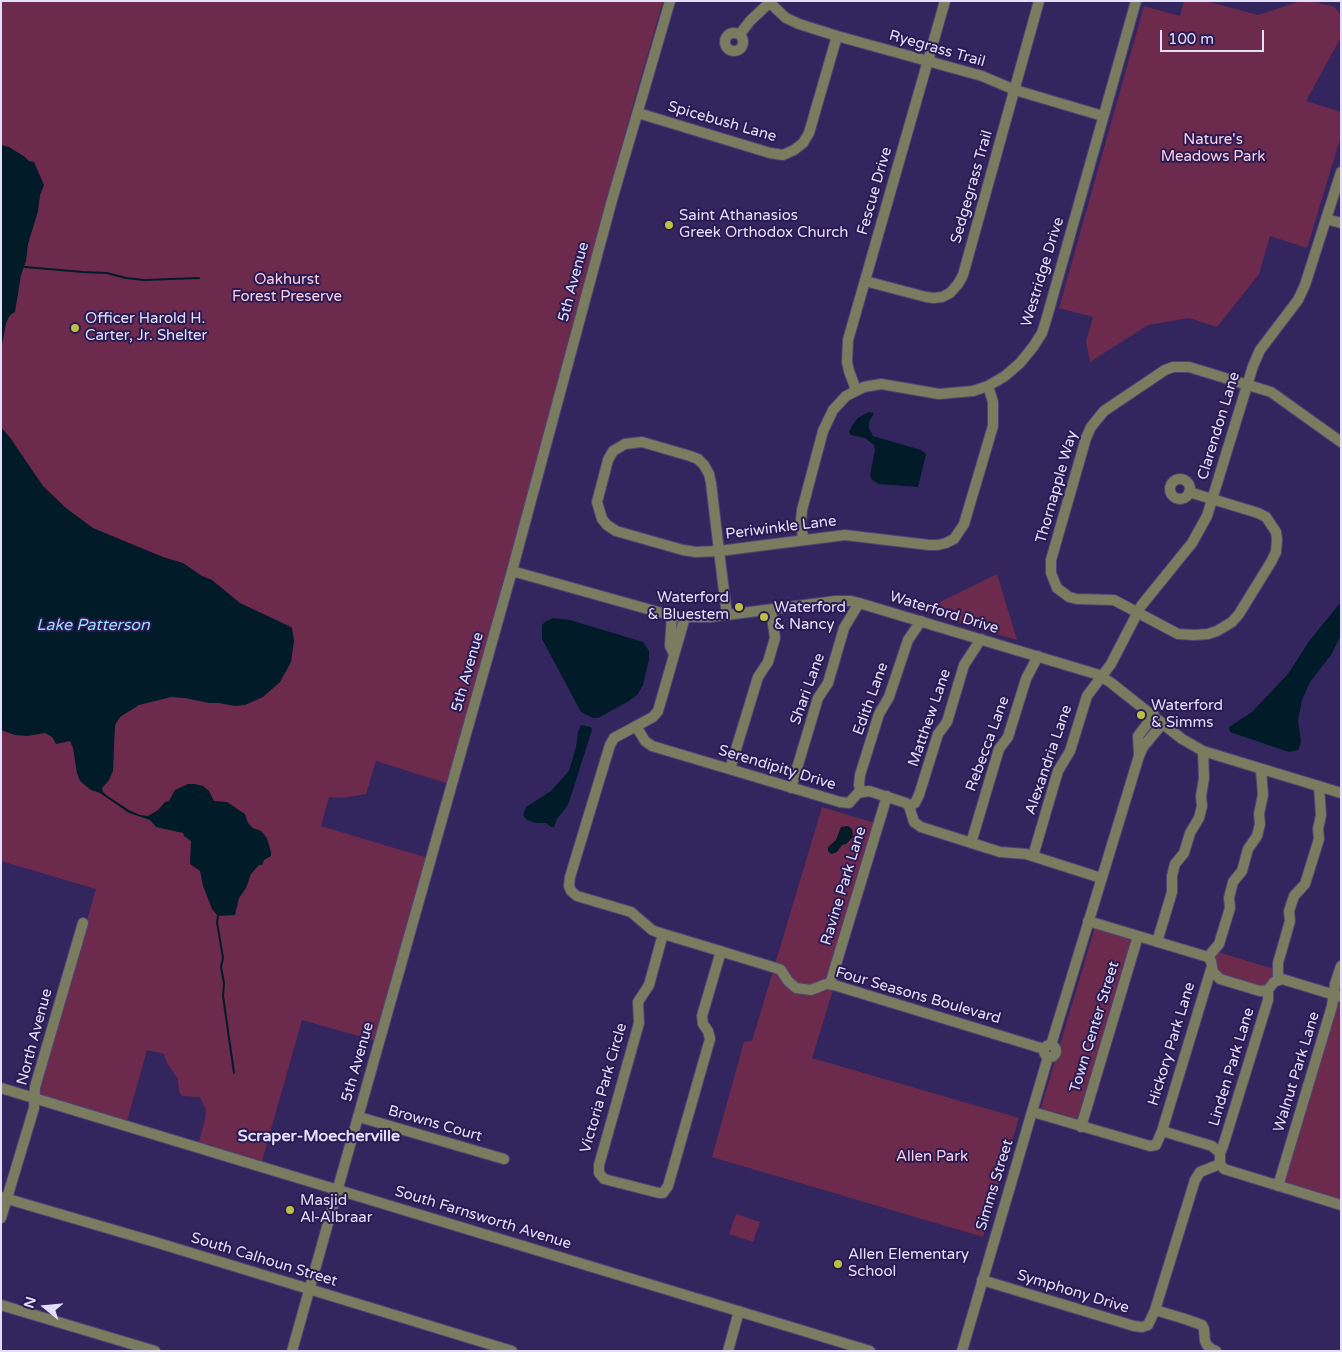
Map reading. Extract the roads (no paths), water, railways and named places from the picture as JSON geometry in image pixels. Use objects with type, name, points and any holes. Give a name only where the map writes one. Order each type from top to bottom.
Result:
[{"type":"street","name":"5th Avenue","points":[[292,1351],[512,571],[609,210],[670,1]]},
{"type":"street","name":"Fescue Drive","points":[[856,390],[848,371],[847,351],[865,281],[945,1]]},
{"type":"street","name":"Sedgegrass Trail","points":[[865,281],[934,298],[950,293],[958,284],[963,275],[1039,1]]},
{"type":"street","name":"Westridge Drive","points":[[803,539],[802,510],[827,420],[838,403],[856,390],[872,385],[881,384],[939,394],[965,392],[988,386],[1005,376],[1020,363],[1042,333],[1136,1]]},
{"type":"street","name":"Ryegrass Trail","points":[[768,2],[786,18],[799,24],[982,76],[1015,90],[1103,116]]},
{"type":"street","points":[[740,34],[768,2]]},
{"type":"street","name":"Spicebush Lane","points":[[638,113],[770,153],[783,154],[794,150],[803,143],[809,133],[837,36]]},
{"type":"street","name":"Clarendon Lane","points":[[1101,676],[1111,664],[1145,601],[1192,543],[1207,516],[1253,366],[1260,350],[1298,300],[1305,285],[1341,172]]},
{"type":"street","points":[[1326,219],[1341,224]]},
{"type":"street","name":"Thornapple Way","points":[[1189,492],[1258,513],[1266,517],[1276,532],[1276,552],[1239,614],[1232,622],[1218,631],[1188,635],[1171,631],[1114,600],[1086,600],[1069,597],[1057,588],[1051,573],[1051,560],[1086,438],[1091,427],[1104,411],[1165,370],[1173,366],[1189,367],[1271,392],[1341,442]]},
{"type":"street","name":"Periwinkle Lane","points":[[719,551],[845,534],[929,545],[946,543],[954,539],[964,524],[993,426],[993,402],[988,386]]},
{"type":"street","points":[[719,551],[696,552],[683,550],[616,531],[607,525],[600,515],[596,502],[608,460],[613,451],[625,444],[642,442],[690,456],[701,462],[710,478],[727,615]]},
{"type":"street","name":"Waterford Drive","points":[[512,571],[685,617],[727,615],[836,601],[852,601],[1101,676],[1182,739],[1203,751],[1341,793]]},
{"type":"street","name":"Shari Lane","points":[[791,788],[818,698],[828,683],[844,628],[858,603]]},
{"type":"street","points":[[730,769],[758,677],[768,662],[775,638],[771,610]]},
{"type":"street","name":"Four Seasons Boulevard","points":[[672,615],[670,646],[674,654]]},
{"type":"street","name":"Four Seasons Boulevard","points":[[685,617],[658,710],[652,717],[614,738],[610,745],[570,877],[569,886],[571,891],[578,896],[631,912],[652,930],[781,970],[792,985],[801,989],[811,990],[830,984],[1048,1050]]},
{"type":"street","name":"Edith Lane","points":[[861,791],[859,785],[860,775],[879,714],[889,697],[908,640],[921,621]]},
{"type":"street","name":"Matthew Lane","points":[[909,806],[915,803],[919,795],[938,734],[947,722],[964,665],[981,639]]},
{"type":"street","name":"Rebecca Lane","points":[[971,843],[999,749],[1008,737],[1026,679],[1038,656]]},
{"type":"street","name":"Alexandria Lane","points":[[1033,856],[1058,771],[1070,751],[1087,696],[1101,676]]},
{"type":"street","name":"Simms Street","points":[[1139,756],[1138,736],[1154,716]]},
{"type":"street","name":"Simms Street","points":[[962,1351],[1033,1112],[1048,1050],[1139,756],[1143,747],[1163,723]]},
{"type":"street","name":"Serendipity Drive","points":[[636,726],[648,744],[791,788],[845,803],[852,800],[861,791]]},
{"type":"street","points":[[1157,942],[1172,892],[1172,876],[1175,864],[1184,853],[1190,832],[1199,818],[1202,806],[1203,751]]},
{"type":"street","name":"Hickory Park Lane","points":[[1162,1132],[1210,961],[1219,944],[1230,908],[1229,898],[1233,882],[1242,871],[1248,849],[1256,836],[1260,824],[1259,814],[1263,795],[1261,770]]},
{"type":"street","points":[[1278,980],[1278,963],[1290,921],[1289,911],[1294,896],[1305,884],[1319,839],[1318,829],[1321,815],[1319,786]]},
{"type":"street","points":[[861,791],[869,791],[902,801],[909,806],[912,819],[917,825],[971,843],[1006,853],[1033,856],[1101,878]]},
{"type":"street","name":"Ravine Park Lane","points":[[830,984],[887,796]]},
{"type":"street","points":[[1088,921],[1157,942],[1210,961],[1213,972],[1220,979],[1260,991],[1268,990],[1278,980],[1282,979],[1337,996]]},
{"type":"street","name":"North Avenue","points":[[1,1218],[4,1198],[34,1108],[35,1087],[83,923]]},
{"type":"street","name":"Victoria Park Circle","points":[[664,934],[649,985],[638,1002],[639,1023],[599,1165],[599,1173],[604,1179],[659,1194],[663,1193],[668,1186],[710,1039],[708,1031],[703,1024],[702,1016],[721,951]]},
{"type":"street","name":"Town Center Street","points":[[1081,1127],[1138,936]]},
{"type":"street","name":"Walnut Park Lane","points":[[1278,1186],[1332,1006],[1337,996],[1341,966]]},
{"type":"street","name":"Linden Park Lane","points":[[1220,1153],[1268,1000],[1268,990]]},
{"type":"street","name":"South Farnsworth Avenue","points":[[1,1088],[870,1351]]},
{"type":"street","points":[[1033,1112],[1150,1146],[1156,1145],[1162,1132],[1212,1146],[1220,1153],[1220,1164],[1230,1172],[1341,1205]]},
{"type":"street","name":"Browns Court","points":[[358,1117],[504,1159]]},
{"type":"street","points":[[1216,1351],[1210,1349],[1207,1345],[1202,1325],[1155,1310],[1195,1180],[1200,1172],[1220,1164]]},
{"type":"street","name":"South Calhoun Street","points":[[4,1198],[510,1350]]},
{"type":"street","name":"Symphony Drive","points":[[982,1280],[1134,1326],[1142,1327],[1148,1325],[1155,1310]]},
{"type":"street","points":[[1,1305],[155,1351]]},
{"type":"street","points":[[728,1351],[739,1311]]},
{"type":"water","points":[[1,145],[9,147],[29,161],[34,162],[44,185],[28,244],[15,312],[10,315],[6,323],[1,350]]},
{"type":"water","points":[[869,412],[874,413],[869,422],[869,428],[873,436],[921,450],[926,454],[918,487],[879,484],[872,480],[870,475],[875,450],[874,445],[865,438],[851,435],[849,432],[858,418]]},
{"type":"water","name":"Lake Patterson","points":[[1,427],[43,486],[66,508],[93,528],[163,557],[183,563],[202,576],[212,580],[240,603],[292,628],[294,641],[291,662],[280,682],[263,697],[245,705],[235,706],[171,697],[139,705],[120,717],[115,725],[113,771],[109,780],[102,788],[103,792],[109,797],[129,810],[148,816],[158,810],[165,802],[169,801],[175,790],[188,784],[195,784],[203,786],[209,791],[214,801],[227,802],[245,814],[248,823],[253,828],[261,831],[267,838],[271,856],[264,860],[262,865],[259,865],[251,874],[246,888],[239,898],[235,915],[218,916],[212,909],[203,886],[200,871],[190,864],[191,841],[183,833],[156,827],[150,820],[129,813],[100,793],[91,790],[80,781],[70,741],[56,744],[52,737],[45,733],[27,736],[15,735],[1,730]]},
{"type":"water","points":[[1341,602],[1341,635],[1331,655],[1310,682],[1302,700],[1298,720],[1301,742],[1298,750],[1289,752],[1230,732],[1229,727],[1252,712],[1288,674],[1310,640]]},
{"type":"water","points":[[554,618],[570,620],[643,642],[649,651],[649,659],[643,685],[637,695],[598,718],[593,718],[581,712],[542,639],[542,625]]},
{"type":"water","points":[[581,725],[591,727],[592,730],[568,805],[557,819],[554,827],[546,823],[536,823],[527,820],[523,815],[526,807],[551,791],[569,771]]},
{"type":"water","points":[[848,826],[852,829],[853,837],[846,844],[842,845],[837,852],[831,854],[828,851],[828,847],[836,840],[841,827]]},
{"type":"waterway","points":[[25,267],[107,273],[144,280],[199,278]]},
{"type":"waterway","points":[[218,916],[217,922],[223,958],[221,967],[224,983],[223,996],[234,1073]]},
{"type":"place","name":"Saint Athanasios Greek Orthodox Church","points":[[669,225]]},
{"type":"place","name":"Officer Harold H. Carter, Jr. Shelter","points":[[75,328]]},
{"type":"place","name":"Waterford & Bluestem","points":[[739,607]]},
{"type":"place","name":"Waterford & Nancy","points":[[764,617]]},
{"type":"place","name":"Waterford & Simms","points":[[1141,715]]},
{"type":"place","name":"Masjid Al-Albraar","points":[[290,1210]]},
{"type":"place","name":"Allen Elementary School","points":[[838,1264]]},
{"type":"district","name":"Scraper-Moecherville","points":[[319,1137]]},
{"type":"park label","name":"Nature's Meadows Park","points":[[1213,148]]},
{"type":"park label","name":"Oakhurst Forest Preserve","points":[[287,288]]},
{"type":"park label","name":"Allen Park","points":[[932,1157]]}]
